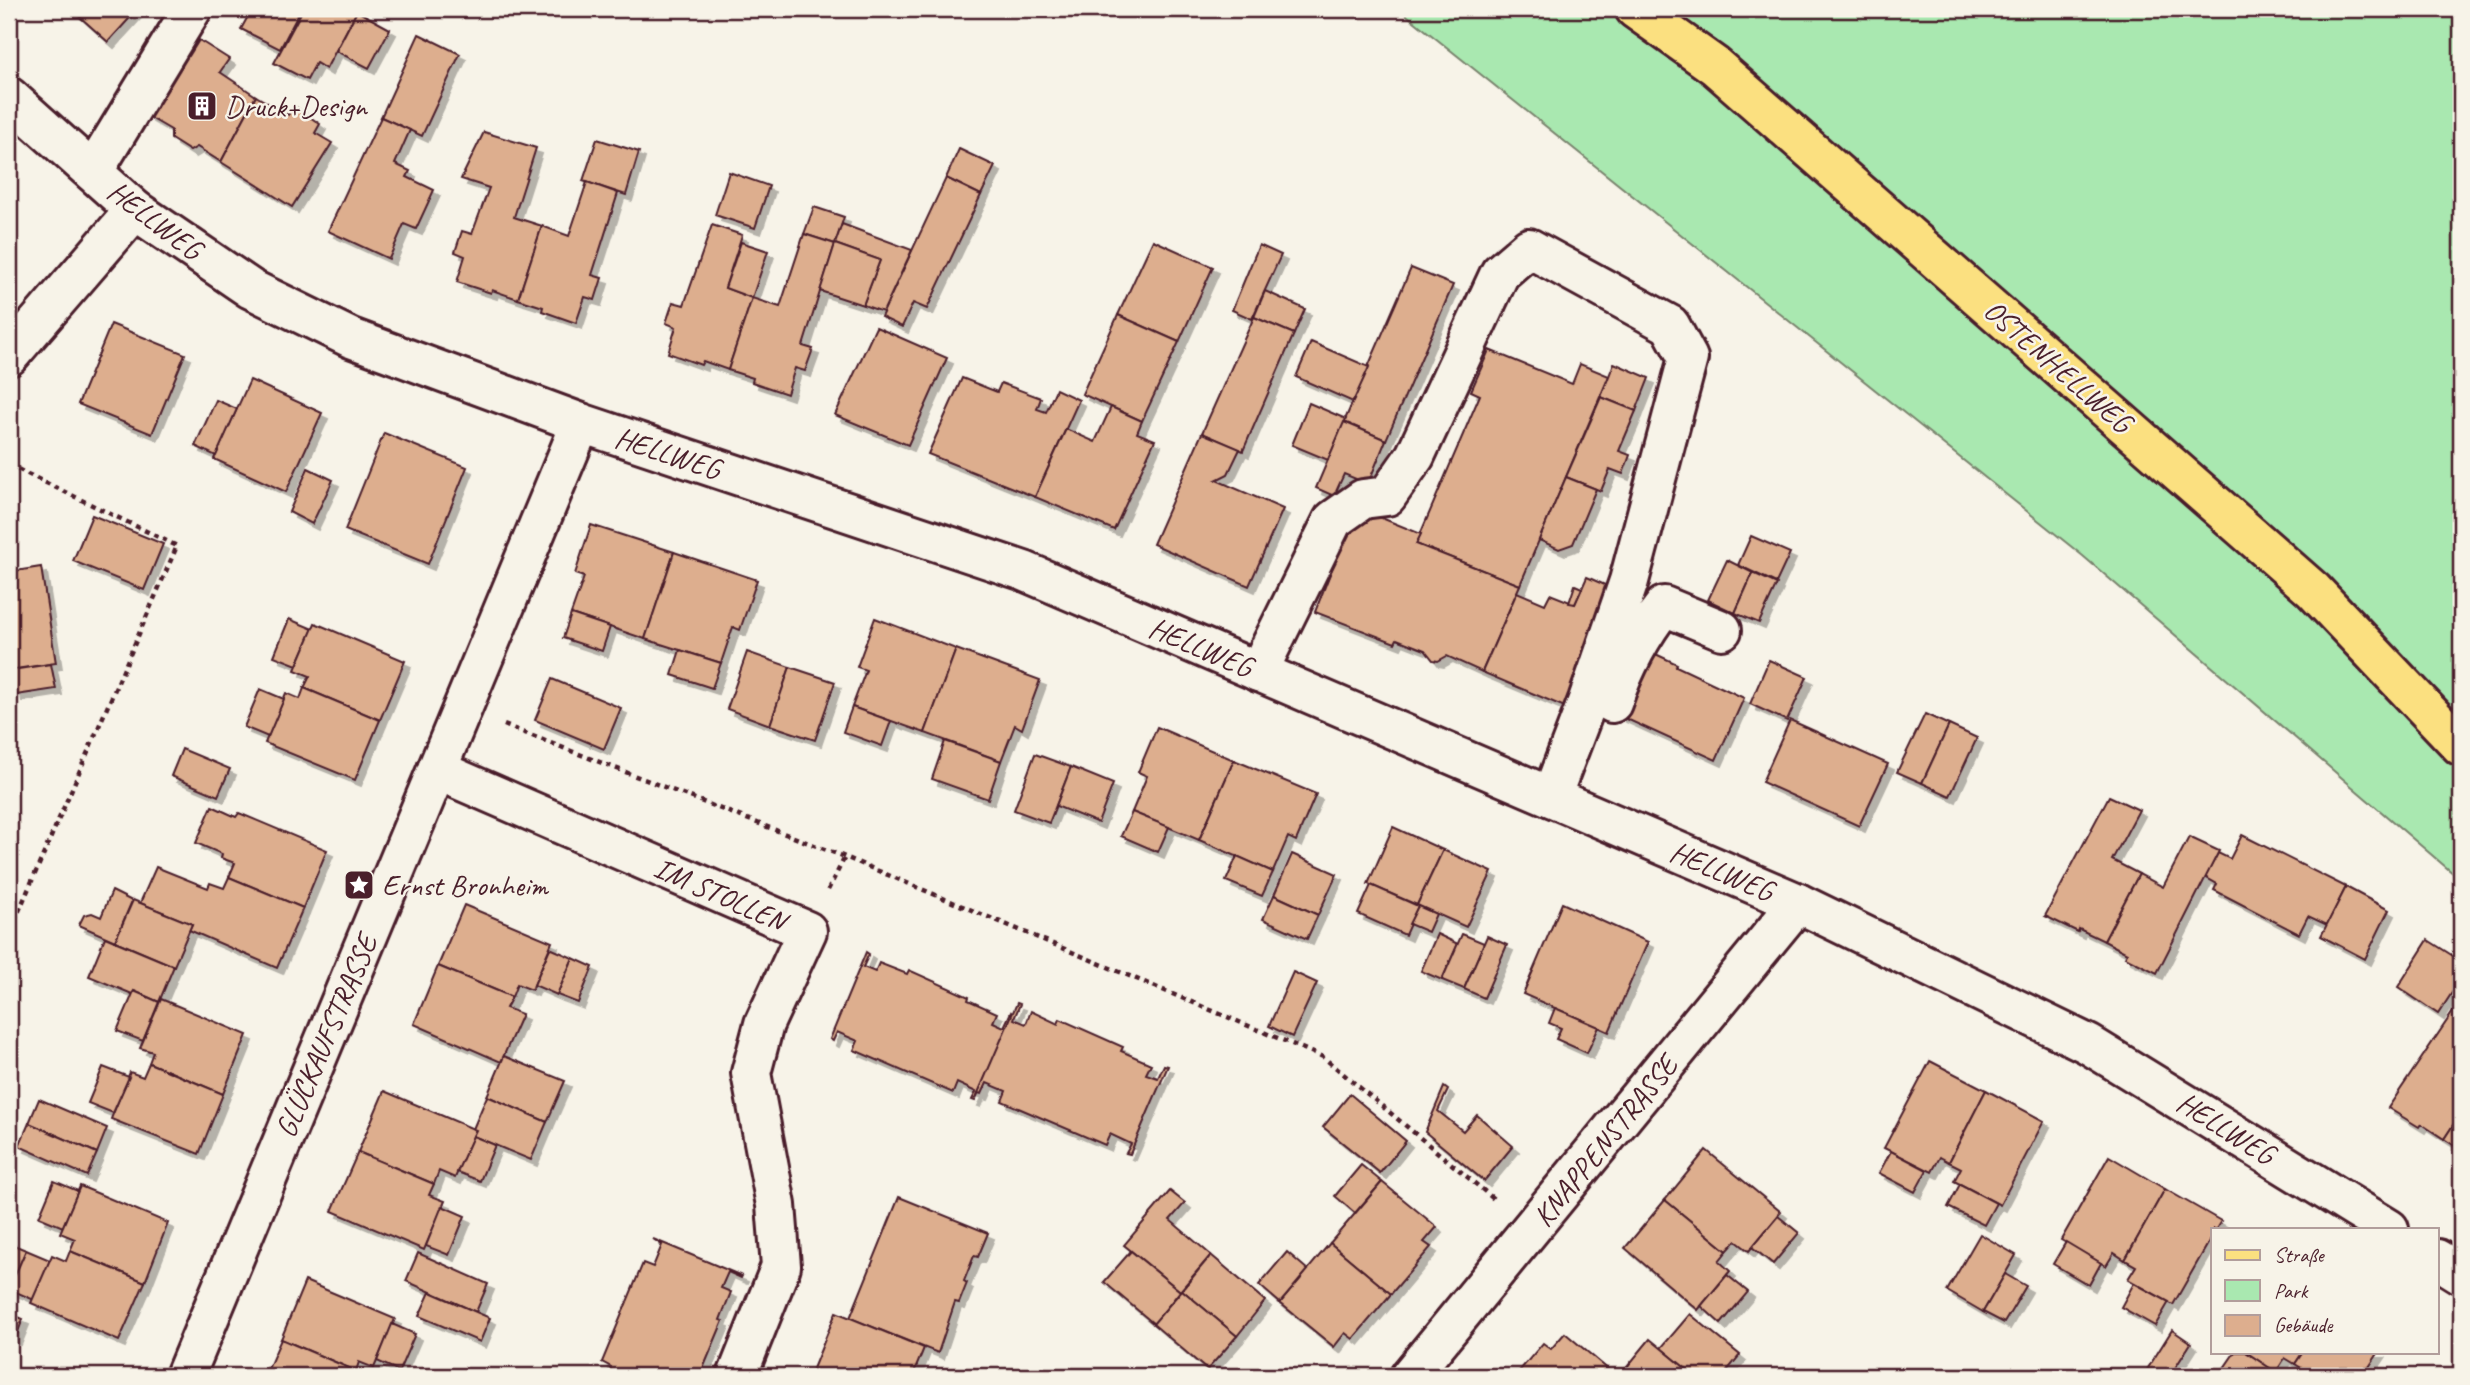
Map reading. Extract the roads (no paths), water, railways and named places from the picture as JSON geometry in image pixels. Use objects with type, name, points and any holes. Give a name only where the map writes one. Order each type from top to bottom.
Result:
[{"type":"main road","name":"OSTENHELLWEG","points":[[1634,9],[1715,66],[2314,590],[2461,746]]},
{"type":"street","points":[[93,172],[192,9]]},
{"type":"street","name":"HELLWEG","points":[[9,97],[135,210],[251,289],[352,338],[580,423],[1024,571],[1798,904],[2088,1044],[2387,1228]]},
{"type":"street","points":[[9,356],[135,210]]},
{"type":"street","points":[[1258,672],[1333,520],[1363,499],[1387,496],[1415,456],[1500,273],[1529,248],[1670,324],[1688,358],[1629,581],[1564,803]]},
{"type":"street","name":"GLÜCKAUFSTRASSE","points":[[185,1376],[580,423]]},
{"type":"street","points":[[1564,803],[1620,678],[1647,628],[1664,606],[1722,630]]},
{"type":"street","name":"IM STOLLEN","points":[[437,770],[807,931],[764,1024],[751,1073],[776,1205],[781,1266],[737,1376]]},
{"type":"street","name":"KNAPPENSTRASSE","points":[[1410,1376],[1798,904]]},
{"type":"street","points":[[2438,1260],[2461,1274]]},
{"type":"place","name":"Druck+Design","points":[[202,106]]},
{"type":"place","name":"Ernst Bronheim","points":[[359,885]]}]
